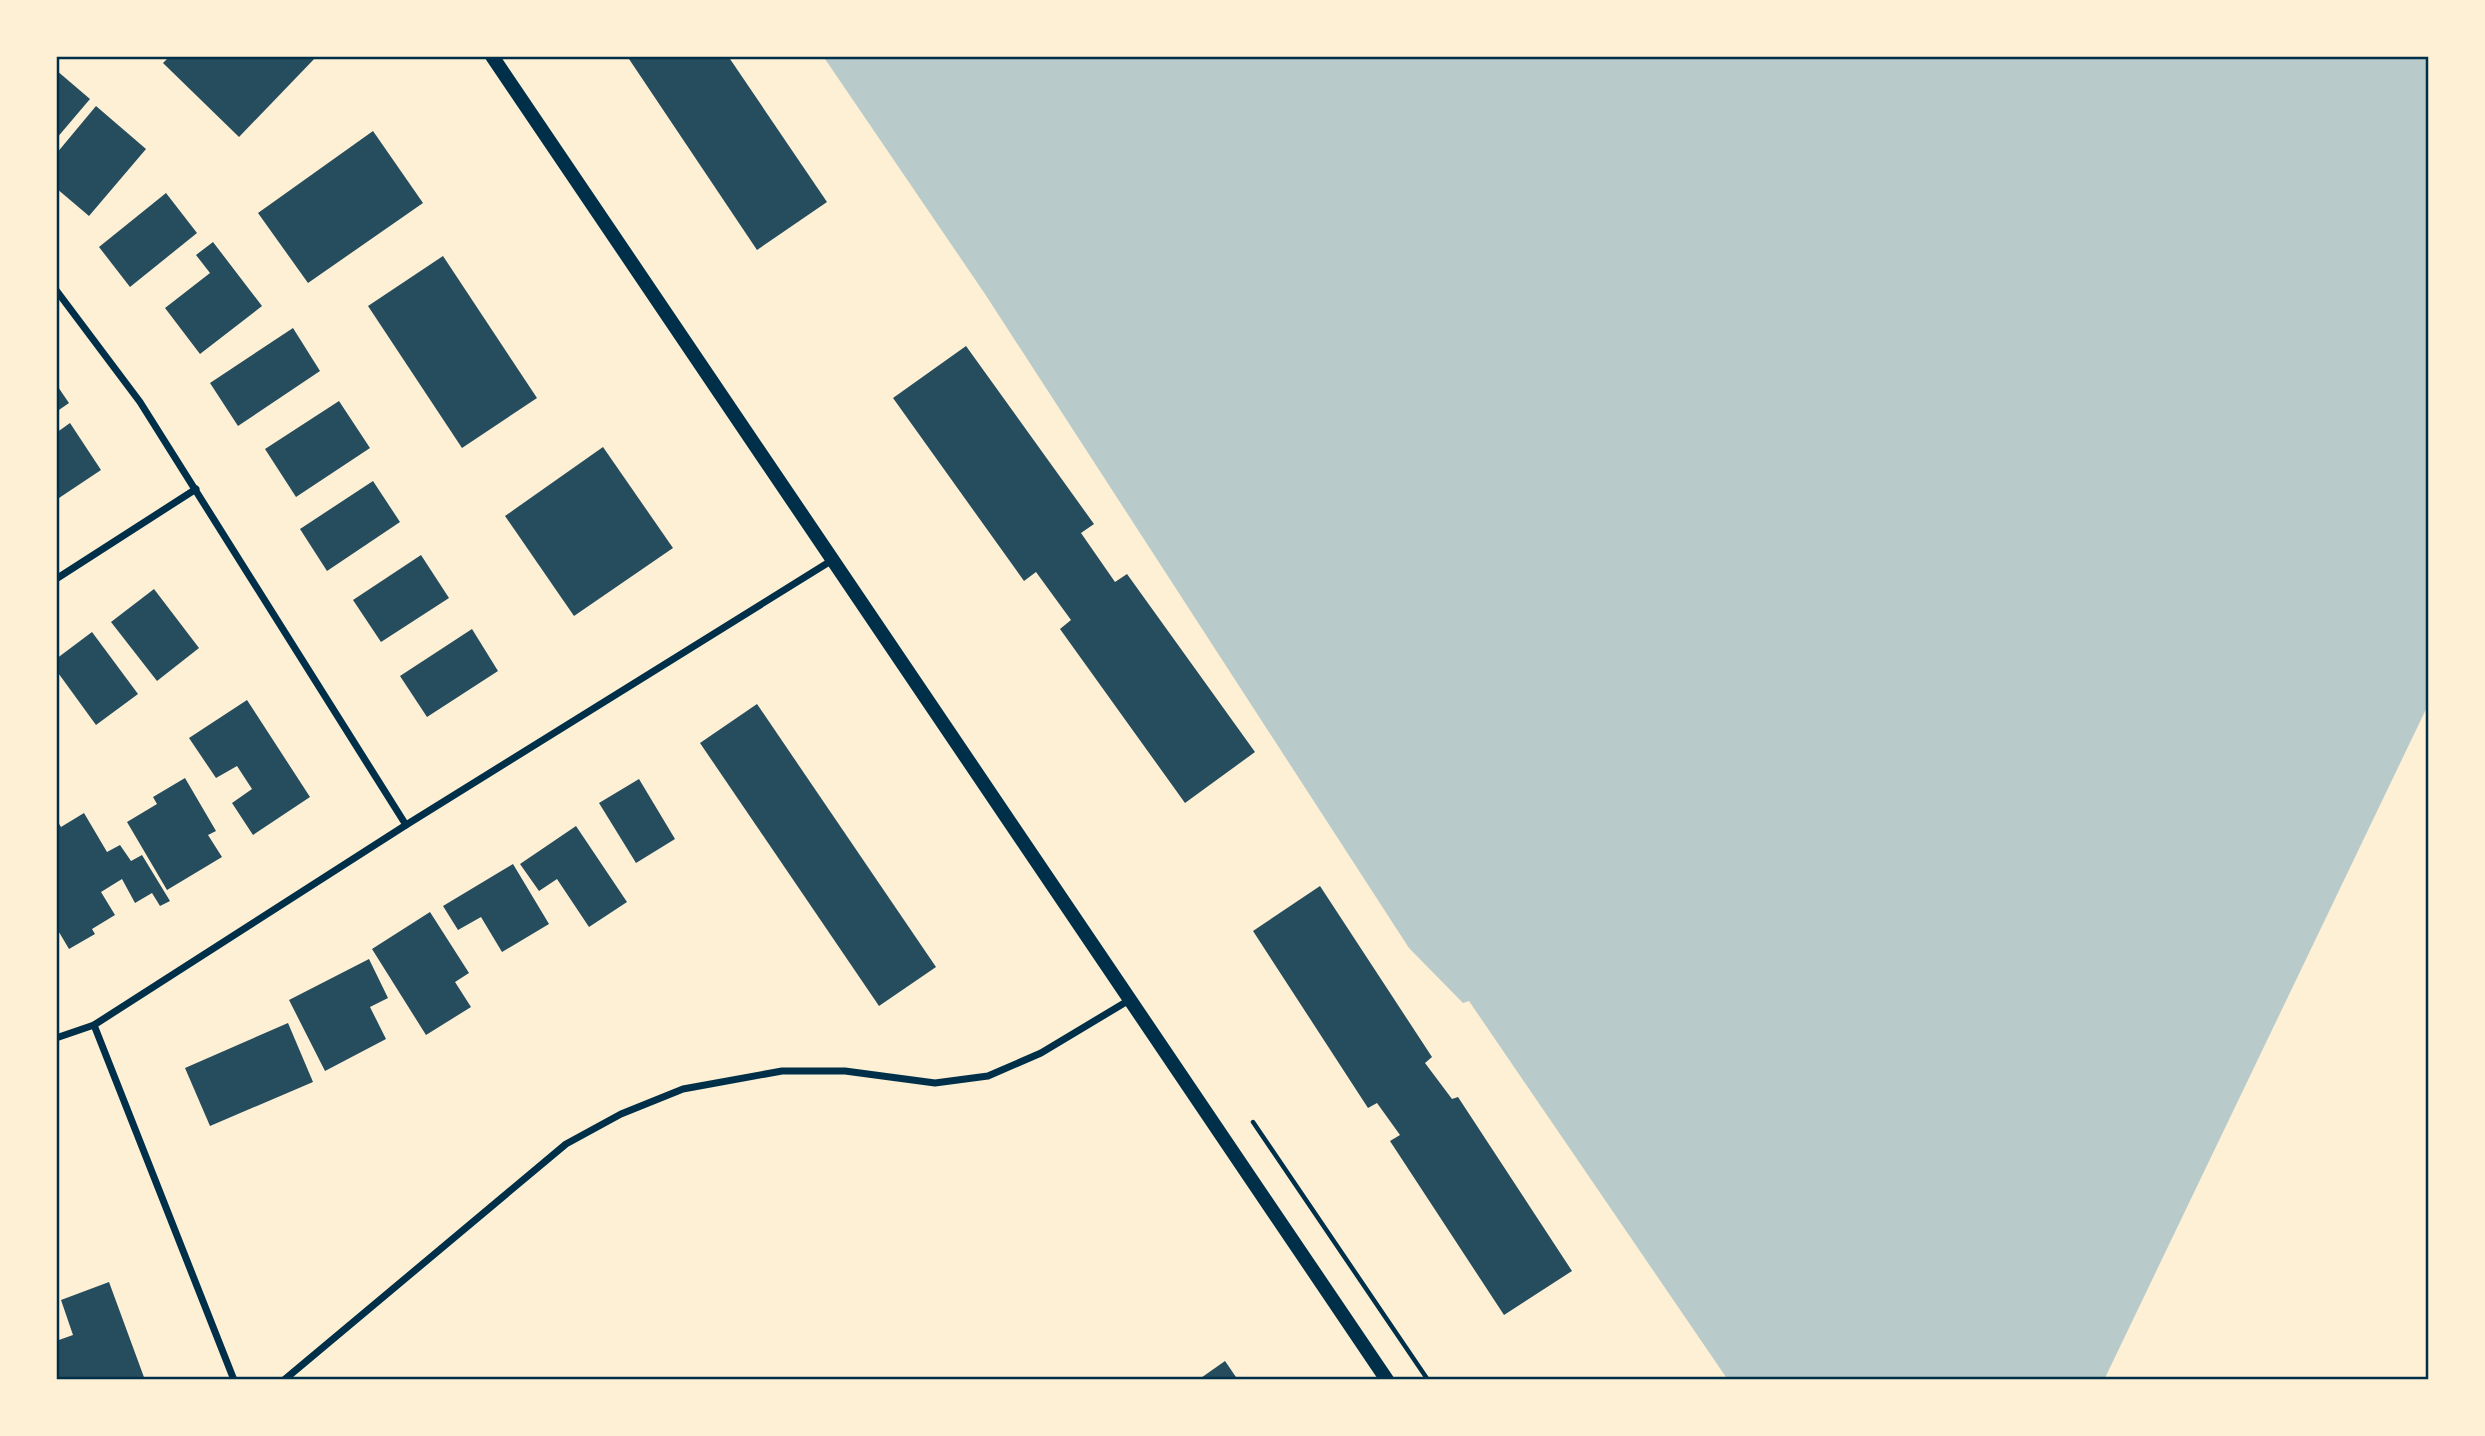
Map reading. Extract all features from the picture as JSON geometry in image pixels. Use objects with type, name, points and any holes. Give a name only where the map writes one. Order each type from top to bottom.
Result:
[{"type":"main road","points":[[492,56],[835,559],[1387,1380]]},
{"type":"street","points":[[56,290],[140,402],[406,825]]},
{"type":"street","points":[[56,579],[196,489]]},
{"type":"street","points":[[56,1038],[94,1026],[406,825],[835,559]]},
{"type":"street","points":[[284,1380],[566,1144],[621,1114],[692,1087],[782,1071],[845,1071],[935,1083],[988,1076],[1041,1053],[1131,999]]},
{"type":"street","points":[[94,1026],[234,1380]]},
{"type":"shaded area","points":[[823,56],[2429,56],[2429,703],[2104,1380],[1728,1380],[1469,1001],[1463,1003],[1409,948],[985,294]]},
{"type":"building","points":[[170,56],[317,56],[239,137],[163,63]]},
{"type":"building","points":[[627,56],[728,56],[827,202],[757,250]]},
{"type":"building","points":[[56,70],[90,99],[56,139]]},
{"type":"building","points":[[96,106],[146,149],[89,216],[56,188],[56,154]]},
{"type":"building","points":[[373,131],[423,203],[308,283],[258,213]]},
{"type":"building","points":[[166,193],[197,233],[130,287],[99,247]]},
{"type":"building","points":[[213,242],[262,306],[200,354],[165,308],[210,273],[196,255]]},
{"type":"building","points":[[443,256],[537,398],[462,448],[368,306]]},
{"type":"building","points":[[293,328],[320,371],[238,426],[210,383]]},
{"type":"building","points":[[966,346],[1094,524],[1081,533],[1115,582],[1127,574],[1255,752],[1185,803],[1060,629],[1071,620],[1036,572],[1024,581],[893,398]]},
{"type":"building","points":[[56,384],[69,403],[56,412]]},
{"type":"building","points":[[339,401],[370,448],[296,497],[265,449]]},
{"type":"building","points":[[70,423],[101,470],[56,500],[56,433]]},
{"type":"building","points":[[603,447],[673,548],[574,616],[505,516]]},
{"type":"building","points":[[373,481],[400,522],[327,571],[300,529]]},
{"type":"building","points":[[421,555],[449,598],[381,642],[353,600]]},
{"type":"building","points":[[154,589],[199,648],[157,681],[111,622]]},
{"type":"building","points":[[472,629],[498,671],[427,717],[400,676]]},
{"type":"building","points":[[92,632],[138,694],[96,725],[56,670],[56,659]]},
{"type":"building","points":[[247,700],[310,797],[253,835],[232,803],[252,789],[237,766],[216,778],[189,738]]},
{"type":"building","points":[[757,704],[936,967],[879,1006],[700,743]]},
{"type":"building","points":[[185,778],[216,831],[208,835],[222,857],[167,890],[127,822],[157,804],[153,797]]},
{"type":"building","points":[[639,779],[675,839],[636,863],[599,803]]},
{"type":"building","points":[[84,813],[107,852],[120,845],[131,861],[142,855],[170,901],[160,906],[152,893],[135,903],[122,879],[101,892],[115,915],[92,929],[95,934],[69,949],[56,927],[56,819],[61,827]]},
{"type":"building","points":[[576,826],[627,902],[589,927],[557,879],[539,891],[520,864]]},
{"type":"building","points":[[513,864],[549,924],[502,952],[481,917],[458,930],[443,906]]},
{"type":"building","points":[[1320,886],[1432,1057],[1425,1063],[1452,1099],[1458,1097],[1572,1271],[1504,1315],[1390,1141],[1400,1135],[1377,1103],[1368,1108],[1253,931]]},
{"type":"building","points":[[430,912],[469,973],[455,982],[471,1007],[426,1035],[372,949]]},
{"type":"building","points":[[369,959],[388,998],[370,1007],[386,1039],[325,1071],[289,1000]]},
{"type":"building","points":[[288,1023],[313,1082],[210,1126],[185,1068]]},
{"type":"building","points":[[109,1282],[145,1380],[56,1380],[56,1341],[73,1335],[61,1300]]},
{"type":"building","points":[[1225,1361],[1238,1380],[1198,1380]]}]
